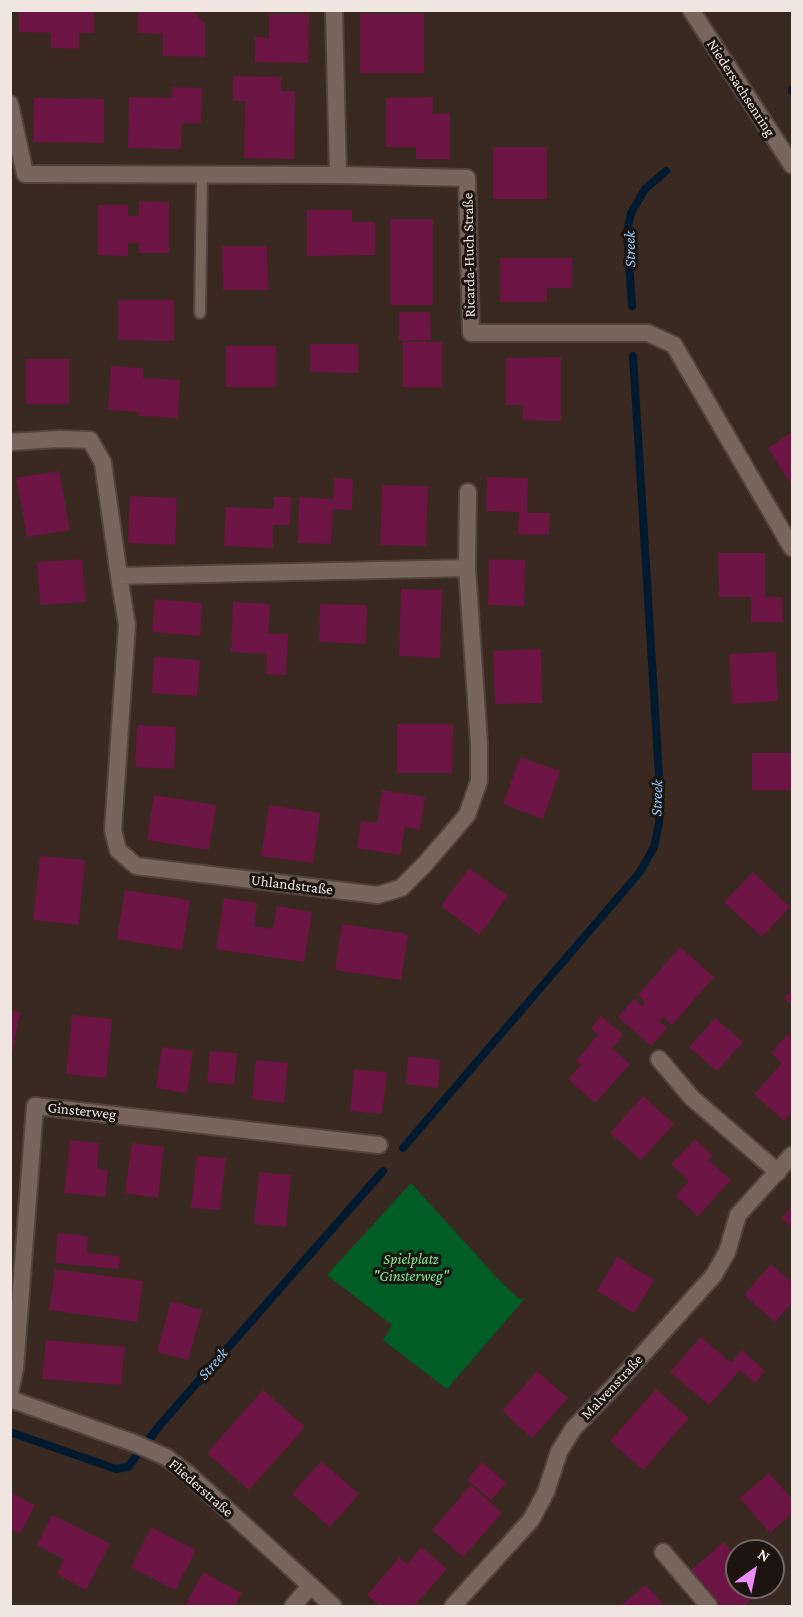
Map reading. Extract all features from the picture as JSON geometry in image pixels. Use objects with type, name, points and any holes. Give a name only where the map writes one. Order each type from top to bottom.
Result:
[{"type":"street","points":[[334,10],[338,175]]},
{"type":"street","name":"Niedersachsenring","points":[[691,10],[792,165]]},
{"type":"street","name":"Ricarda-Huch Straße","points":[[10,104],[25,174],[338,175],[467,178],[471,333],[648,333],[674,345],[792,548]]},
{"type":"street","name":"Uhlandstraße","points":[[10,442],[90,440],[103,463],[127,626],[113,830],[118,850],[136,866],[378,895],[401,888],[425,864],[466,815],[479,781],[479,743],[467,568],[468,492]]},
{"type":"street","points":[[119,576],[467,568]]},
{"type":"street","points":[[659,1059],[692,1098],[778,1172]]},
{"type":"street","name":"Ginsterweg","points":[[10,1392],[15,1369],[35,1106],[379,1145]]},
{"type":"street","name":"Malvenstraße","points":[[453,1606],[531,1520],[546,1492],[559,1452],[573,1429],[714,1275],[728,1252],[738,1215],[792,1155]]},
{"type":"street","name":"Fliederstraße","points":[[10,1399],[151,1449],[187,1473],[333,1606]]},
{"type":"street","points":[[663,1552],[709,1606]]},
{"type":"street","points":[[293,1606],[310,1586]]},
{"type":"lane","points":[[200,313],[202,174]]},
{"type":"green space","name":"Spielplatz \"Ginsterweg\"","points":[[411,1183],[499,1280],[519,1299],[525,1298],[447,1389],[383,1340],[392,1325],[327,1275]]},
{"type":"building","points":[[19,10],[94,10],[94,33],[79,33],[79,49],[51,48],[51,33],[19,32]]},
{"type":"building","points":[[138,10],[192,10],[205,24],[205,57],[163,56],[163,34],[138,33]]},
{"type":"building","points":[[269,14],[309,14],[308,63],[255,62],[255,37],[269,38]]},
{"type":"building","points":[[360,14],[424,14],[424,73],[360,73]]},
{"type":"building","points":[[233,76],[281,77],[281,91],[295,91],[294,159],[244,158],[245,101],[233,101]]},
{"type":"building","points":[[172,87],[202,88],[201,123],[182,123],[181,149],[128,148],[129,97],[172,98]]},
{"type":"building","points":[[433,97],[433,114],[450,113],[450,159],[416,159],[416,147],[386,147],[386,98]]},
{"type":"building","points":[[34,98],[104,99],[104,143],[33,142]]},
{"type":"building","points":[[493,147],[547,147],[547,199],[493,199]]},
{"type":"building","points":[[139,201],[169,202],[169,253],[139,253],[139,243],[128,243],[128,256],[98,255],[98,205],[128,205],[128,216],[139,216]]},
{"type":"building","points":[[307,210],[352,210],[352,222],[375,222],[375,255],[307,256]]},
{"type":"building","points":[[390,219],[433,219],[433,305],[390,305]]},
{"type":"building","points":[[222,246],[267,246],[268,290],[223,290]]},
{"type":"building","points":[[500,258],[572,258],[572,288],[547,288],[547,302],[500,302]]},
{"type":"building","points":[[118,300],[174,300],[174,341],[118,340]]},
{"type":"building","points":[[399,312],[430,312],[431,340],[399,341]]},
{"type":"building","points":[[403,342],[442,342],[442,387],[403,387]]},
{"type":"building","points":[[310,344],[358,344],[358,373],[310,372]]},
{"type":"building","points":[[226,346],[276,346],[276,387],[226,387]]},
{"type":"building","points":[[561,357],[561,421],[523,420],[523,405],[506,405],[506,358]]},
{"type":"building","points":[[26,359],[69,359],[69,404],[26,404]]},
{"type":"building","points":[[111,366],[143,368],[143,378],[180,380],[178,418],[139,416],[139,412],[108,410]]},
{"type":"building","points":[[792,432],[792,486],[768,448]]},
{"type":"building","points":[[59,471],[70,530],[27,537],[16,478]]},
{"type":"building","points":[[487,477],[528,478],[527,513],[550,513],[549,535],[518,534],[519,512],[486,511]]},
{"type":"building","points":[[334,478],[353,479],[352,510],[333,509],[331,544],[298,543],[299,497],[333,499]]},
{"type":"building","points":[[382,485],[428,486],[426,546],[380,545]]},
{"type":"building","points":[[130,496],[177,498],[175,545],[128,543]]},
{"type":"building","points":[[274,497],[291,497],[290,525],[273,525],[273,548],[224,546],[226,507],[274,509]]},
{"type":"building","points":[[718,553],[765,553],[765,597],[782,597],[783,622],[751,622],[751,597],[719,597]]},
{"type":"building","points":[[82,559],[86,602],[40,605],[37,562]]},
{"type":"building","points":[[489,559],[525,560],[524,606],[488,605]]},
{"type":"building","points":[[401,589],[442,590],[440,658],[399,656]]},
{"type":"building","points":[[155,599],[202,603],[200,636],[152,632]]},
{"type":"building","points":[[233,602],[270,604],[268,634],[288,634],[286,675],[266,674],[267,654],[231,652]]},
{"type":"building","points":[[320,604],[367,605],[366,644],[319,642]]},
{"type":"building","points":[[541,649],[542,703],[495,704],[493,651]]},
{"type":"building","points":[[776,652],[778,701],[732,704],[729,654]]},
{"type":"building","points":[[154,657],[200,660],[197,696],[152,693]]},
{"type":"building","points":[[397,724],[453,724],[452,773],[397,773]]},
{"type":"building","points":[[137,725],[176,727],[174,769],[135,767]]},
{"type":"building","points":[[752,753],[792,753],[792,790],[752,790]]},
{"type":"building","points":[[520,757],[560,771],[543,819],[503,804]]},
{"type":"building","points":[[382,790],[425,797],[420,830],[405,827],[400,855],[357,848],[361,821],[377,823]]},
{"type":"building","points":[[154,795],[216,805],[209,850],[147,840]]},
{"type":"building","points":[[269,805],[320,813],[313,863],[261,856]]},
{"type":"building","points":[[40,856],[85,860],[79,925],[33,920]]},
{"type":"building","points":[[469,868],[508,896],[479,935],[441,906]]},
{"type":"building","points":[[753,872],[790,907],[762,937],[724,902]]},
{"type":"building","points":[[125,890],[190,900],[182,950],[117,939]]},
{"type":"building","points":[[224,898],[257,903],[254,926],[273,929],[277,906],[312,912],[304,962],[216,949]]},
{"type":"building","points":[[342,924],[408,934],[401,980],[335,970]]},
{"type":"building","points":[[680,947],[714,977],[672,1025],[663,1017],[659,1021],[667,1028],[651,1046],[618,1017],[634,999],[642,1006],[645,1002],[638,995]]},
{"type":"building","points":[[792,989],[792,1005],[784,998]]},
{"type":"building","points":[[10,1010],[20,1012],[12,1055],[10,1055]]},
{"type":"building","points":[[72,1015],[112,1019],[106,1078],[66,1074]]},
{"type":"building","points":[[601,1016],[623,1035],[612,1048],[630,1064],[595,1103],[568,1079],[581,1065],[576,1061],[598,1035],[591,1028]]},
{"type":"building","points":[[715,1018],[743,1042],[717,1071],[689,1047]]},
{"type":"building","points":[[788,1034],[792,1038],[792,1112],[784,1121],[754,1094],[782,1063],[771,1053]]},
{"type":"building","points":[[162,1047],[193,1051],[187,1093],[156,1088]]},
{"type":"building","points":[[210,1051],[237,1053],[234,1085],[207,1082]]},
{"type":"building","points":[[408,1056],[440,1060],[438,1088],[406,1084]]},
{"type":"building","points":[[256,1060],[288,1063],[284,1103],[252,1099]]},
{"type":"building","points":[[354,1069],[387,1072],[382,1114],[350,1111]]},
{"type":"building","points":[[643,1096],[674,1124],[641,1160],[610,1133]]},
{"type":"building","points":[[695,1139],[713,1156],[708,1160],[731,1180],[698,1216],[676,1196],[689,1181],[671,1164]]},
{"type":"building","points":[[70,1140],[99,1143],[97,1169],[108,1170],[105,1197],[64,1193]]},
{"type":"building","points":[[132,1143],[164,1147],[158,1198],[125,1193]]},
{"type":"building","points":[[197,1156],[226,1158],[220,1210],[191,1208]]},
{"type":"building","points":[[259,1172],[291,1175],[286,1227],[254,1224]]},
{"type":"building","points":[[792,1206],[792,1228],[782,1218]]},
{"type":"building","points":[[58,1233],[88,1236],[87,1253],[120,1256],[119,1269],[55,1263]]},
{"type":"building","points":[[617,1257],[654,1280],[634,1313],[597,1291]]},
{"type":"building","points":[[771,1264],[792,1283],[792,1303],[775,1322],[744,1295]]},
{"type":"building","points":[[55,1269],[143,1281],[137,1322],[49,1310]]},
{"type":"building","points":[[171,1301],[202,1310],[188,1360],[157,1352]]},
{"type":"building","points":[[701,1337],[731,1363],[742,1350],[765,1371],[755,1383],[740,1370],[709,1405],[670,1372]]},
{"type":"building","points":[[46,1340],[125,1347],[121,1385],[42,1379]]},
{"type":"building","points":[[537,1371],[568,1398],[532,1438],[502,1411]]},
{"type":"building","points":[[656,1389],[689,1418],[643,1470],[610,1441]]},
{"type":"building","points":[[263,1390],[305,1427],[249,1490],[207,1453]]},
{"type":"building","points":[[321,1461],[359,1494],[330,1527],[292,1494]]},
{"type":"building","points":[[482,1462],[506,1483],[491,1500],[467,1480]]},
{"type":"building","points":[[769,1473],[792,1499],[792,1513],[770,1533],[740,1498]]},
{"type":"building","points":[[471,1485],[502,1513],[463,1557],[432,1530]]},
{"type":"building","points":[[10,1492],[35,1505],[20,1534],[10,1529]]},
{"type":"building","points":[[52,1515],[110,1544],[86,1590],[57,1574],[64,1559],[37,1545]]},
{"type":"building","points":[[151,1527],[196,1550],[175,1590],[131,1567]]},
{"type":"building","points":[[724,1542],[725,1599],[752,1599],[744,1606],[722,1606],[691,1570]]},
{"type":"building","points":[[422,1547],[447,1569],[414,1606],[380,1606],[367,1595],[399,1558],[407,1564]]},
{"type":"building","points":[[203,1572],[242,1593],[235,1606],[185,1606]]},
{"type":"building","points":[[646,1585],[665,1606],[620,1606]]},
{"type":"waterway","name":"Streek","points":[[632,306],[627,232],[631,213],[645,189],[666,171]]},
{"type":"waterway","name":"Streek","points":[[403,1148],[640,872],[654,847],[659,824],[660,792],[633,356]]},
{"type":"waterway","name":"Streek","points":[[10,1432],[116,1469],[128,1467],[160,1425],[383,1171]]}]
